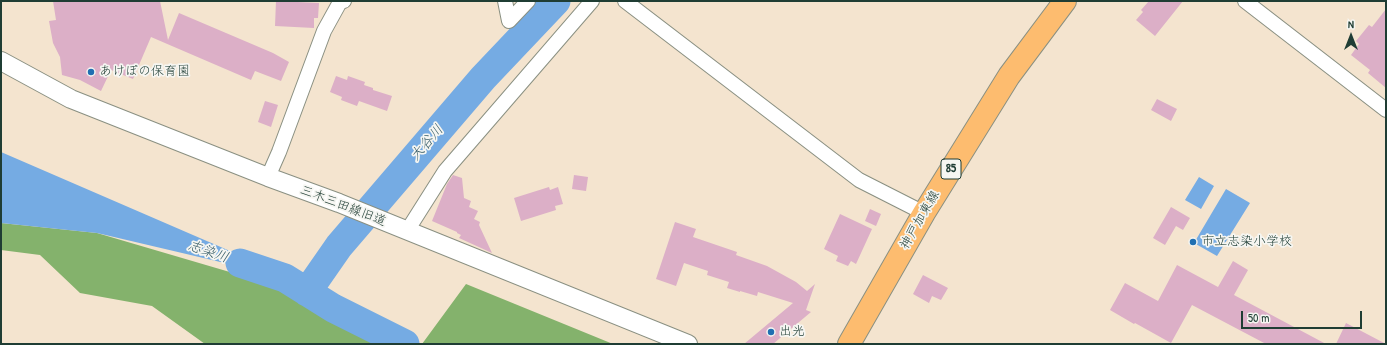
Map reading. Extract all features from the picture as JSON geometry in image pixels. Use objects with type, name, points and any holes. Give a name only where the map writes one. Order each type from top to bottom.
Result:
[{"type":"main road","name":"神戸加東線","points":[[849,344],[924,212],[1009,76],[1064,1]]},
{"type":"street","points":[[268,177],[279,152],[324,31],[340,2],[344,1]]},
{"type":"street","points":[[504,1],[509,21],[528,1]]},
{"type":"street","points":[[407,231],[444,171],[592,1]]},
{"type":"street","points":[[625,1],[859,180],[924,212]]},
{"type":"street","points":[[1245,1],[1386,110]]},
{"type":"street","name":"三木三田線旧道","points":[[1,61],[71,99],[268,177],[339,203],[688,344]]},
{"type":"green space","points":[[1,223],[97,233],[257,280],[392,344],[205,344],[152,306],[80,293],[40,255],[1,250]]},
{"type":"green space","points":[[466,284],[613,344],[422,344]]},
{"type":"water","points":[[1,152],[297,280],[97,233],[1,223]]},
{"type":"water","points":[[1199,177],[1214,186],[1201,209],[1185,200]]},
{"type":"water","points":[[1226,189],[1250,203],[1217,256],[1194,243]]},
{"type":"building","points":[[53,1],[160,1],[168,40],[179,13],[273,53],[289,62],[281,81],[255,71],[251,80],[151,37],[133,79],[111,70],[101,91],[80,80],[62,75],[60,57],[53,43],[49,21],[56,20]]},
{"type":"building","points":[[276,1],[319,3],[318,18],[314,18],[314,28],[275,26]]},
{"type":"building","points":[[1149,1],[1183,1],[1155,36],[1136,20],[1143,12],[1141,10]]},
{"type":"building","points":[[1386,9],[1386,88],[1368,73],[1370,70],[1351,55],[1359,44],[1356,41],[1369,25],[1372,27]]},
{"type":"building","points":[[336,76],[347,80],[348,76],[365,82],[364,85],[373,88],[373,90],[392,96],[387,111],[359,101],[357,106],[341,100],[342,97],[330,92]]},
{"type":"building","points":[[1157,99],[1177,109],[1171,121],[1151,110]]},
{"type":"building","points":[[265,101],[278,105],[271,127],[258,122]]},
{"type":"building","points":[[453,175],[462,178],[464,198],[471,201],[469,207],[478,211],[474,219],[480,222],[479,225],[492,253],[459,238],[461,235],[457,232],[432,221],[447,184]]},
{"type":"building","points":[[574,175],[588,177],[586,191],[572,189]]},
{"type":"building","points":[[549,187],[550,190],[558,187],[563,204],[555,206],[556,210],[521,221],[514,198]]},
{"type":"building","points":[[1171,207],[1190,218],[1183,230],[1176,226],[1165,245],[1153,238]]},
{"type":"building","points":[[870,209],[881,214],[876,226],[865,221]]},
{"type":"building","points":[[840,214],[872,229],[856,264],[851,261],[848,266],[836,261],[838,256],[824,249]]},
{"type":"building","points":[[675,222],[696,229],[693,237],[737,252],[736,255],[767,266],[796,282],[807,291],[815,284],[806,310],[811,312],[773,344],[744,344],[793,303],[758,292],[757,296],[727,288],[729,282],[707,275],[708,271],[684,263],[676,286],[656,279]]},
{"type":"building","points":[[1233,261],[1248,270],[1234,295],[1326,344],[1266,344],[1192,305],[1171,343],[1110,310],[1125,283],[1158,301],[1177,265],[1218,287]]},
{"type":"building","points":[[923,275],[948,288],[941,300],[932,296],[929,303],[913,294]]},
{"type":"building","points":[[1346,323],[1386,344],[1336,344]]},
{"type":"waterway","name":"大谷川","points":[[307,292],[339,246],[483,78],[556,1]]},
{"type":"waterway","name":"志染川","points":[[240,263],[285,278],[333,308],[405,344]]},
{"type":"place","name":"あけぼの保育園","points":[[91,72]]},
{"type":"place","name":"市立志染小学校","points":[[1193,242]]},
{"type":"place","name":"出光","points":[[771,332]]}]
